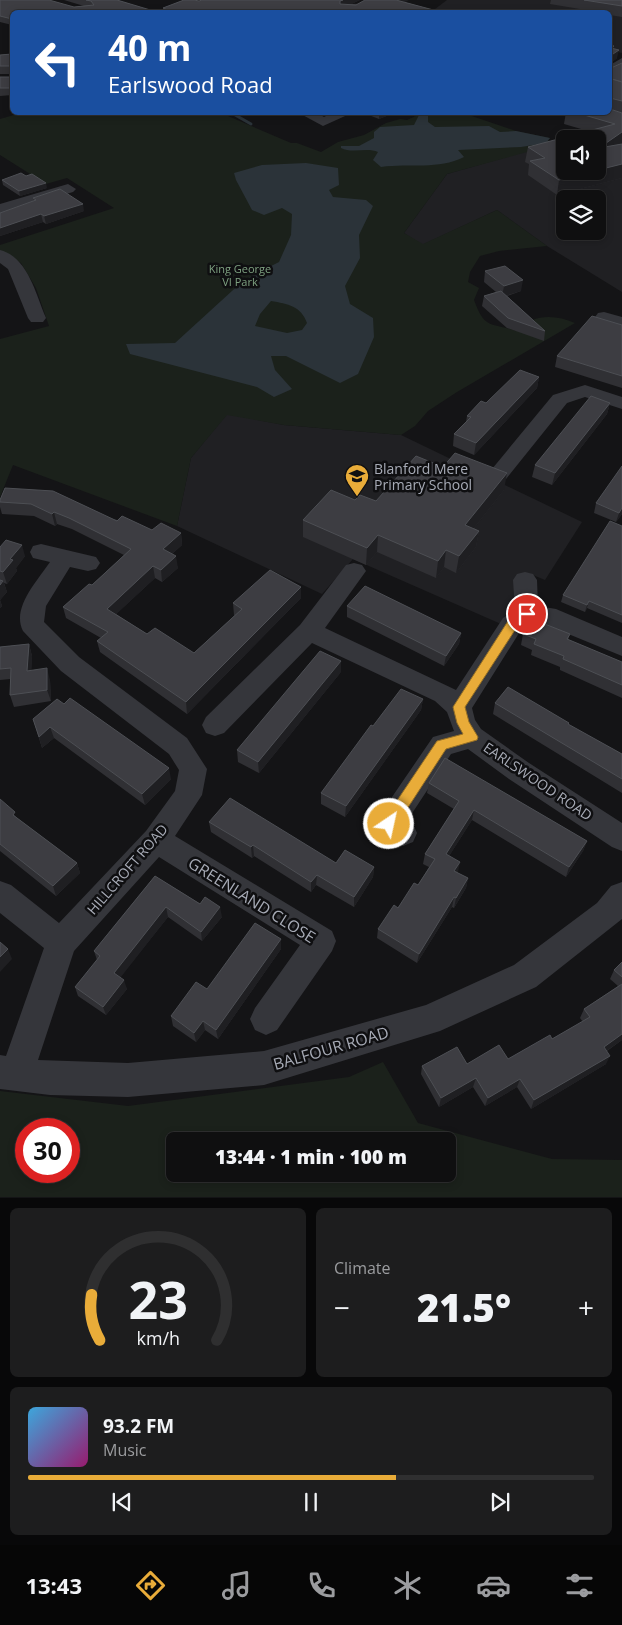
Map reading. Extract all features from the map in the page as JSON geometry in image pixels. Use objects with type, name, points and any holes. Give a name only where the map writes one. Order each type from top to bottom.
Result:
[{"type":"street","points":[[310,115],[323,122],[340,115]]},
{"type":"street","points":[[0,209],[71,188]]},
{"type":"street","points":[[0,255],[15,266],[37,318]]},
{"type":"street","points":[[604,317],[622,322]]},
{"type":"street","points":[[499,474],[560,399],[585,391],[622,403]]},
{"type":"street","name":"HILLCROFT ROAD","points":[[8,1072],[61,944],[156,840],[188,795],[193,769],[178,746],[70,664],[32,625],[34,605],[65,557]]},
{"type":"street","points":[[215,725],[309,631],[354,571]]},
{"type":"street","points":[[525,580],[527,614]]},
{"type":"street","points":[[309,631],[425,684],[444,694],[459,707],[512,624],[527,614],[547,615],[622,647]]},
{"type":"street","name":"EARLSWOOD ROAD","points":[[459,707],[463,723],[472,737],[519,771],[622,838]]},
{"type":"street","points":[[403,833],[389,824],[442,745],[472,737]]},
{"type":"street","name":"GREENLAND CLOSE","points":[[156,840],[321,941],[266,1018]]},
{"type":"street","points":[[0,895],[61,944]]},
{"type":"street","name":"BALFOUR ROAD","points":[[8,1072],[50,1078],[128,1080],[264,1068],[429,1020],[525,976],[600,919],[622,896]]},
{"type":"shaded area","points":[[447,0],[622,0],[622,53],[612,50],[612,10],[434,10]]},
{"type":"shaded area","points":[[419,115],[428,115],[428,122],[435,127],[489,126],[500,132],[516,131],[550,138],[546,143],[521,147],[458,150],[464,157],[434,165],[381,167],[373,160],[378,152],[345,150],[341,148],[341,146],[359,146],[374,138],[374,132],[380,127],[414,125]]},
{"type":"shaded area","points":[[622,134],[622,292],[547,246],[497,210],[422,245],[404,233],[447,174],[555,143],[556,180],[606,180],[606,137]]},
{"type":"shaded area","points":[[306,163],[338,168],[339,185],[329,190],[333,197],[366,200],[373,206],[359,235],[360,258],[345,286],[350,304],[373,318],[374,337],[358,374],[340,383],[286,356],[271,356],[275,370],[292,389],[274,397],[257,387],[130,354],[126,344],[175,343],[244,280],[279,262],[291,235],[292,214],[282,208],[264,215],[252,210],[234,173],[262,165]],"holes":[[[271,301],[297,309],[307,323],[302,330],[287,333],[255,326],[260,314]]]},
{"type":"shaded area","name":"Blanford Mere Primary School","points":[[227,414],[284,425],[401,435],[582,522],[545,580],[528,573],[501,624],[353,559],[322,594],[177,526],[191,458]]},
{"type":"green space","name":"King George VI Park","points":[[14,115],[226,115],[291,143],[297,143],[321,152],[338,142],[364,135],[386,123],[400,119],[407,120],[418,115],[469,115],[516,131],[550,138],[545,147],[447,174],[404,233],[423,244],[497,210],[547,246],[499,251],[480,256],[470,272],[468,282],[479,288],[474,300],[485,321],[516,331],[529,321],[544,317],[559,318],[575,323],[457,392],[428,411],[415,426],[401,435],[284,425],[227,415],[191,458],[177,526],[13,465],[0,497],[0,339],[49,326],[36,288],[21,263],[0,251],[0,245],[114,208],[67,178],[46,184],[0,155],[0,119]]},
{"type":"green space","points":[[383,1062],[418,1123],[452,1132],[166,1132],[166,1182],[456,1182],[456,1133],[552,1159],[622,1160],[622,1197],[0,1197],[0,1091],[128,1106],[349,1077]]},
{"type":"building","points":[[0,0],[49,0],[74,7],[94,5],[91,1],[86,0],[117,0],[150,10],[10,10],[10,18],[0,16]]},
{"type":"building","points":[[184,0],[343,0],[340,1],[340,4],[356,5],[365,0],[396,0],[434,10],[168,10],[163,8]]},
{"type":"building","points":[[584,0],[622,0],[622,6]]},
{"type":"building","points":[[612,48],[619,50],[612,55]]},
{"type":"building","points":[[10,54],[10,66],[0,66],[0,55]]},
{"type":"building","points":[[622,63],[622,82],[612,79],[612,68]]},
{"type":"building","points":[[0,77],[10,77],[10,88],[0,88]]},
{"type":"building","points":[[612,79],[622,82],[622,101],[612,98]]},
{"type":"building","points":[[612,110],[622,113],[622,132],[606,143],[606,130],[592,130],[615,124],[584,115],[612,115]]},
{"type":"building","points":[[556,140],[556,178],[530,161],[545,158],[528,147]]},
{"type":"building","points":[[622,144],[622,164],[606,168],[606,147]]},
{"type":"building","points":[[21,173],[26,176],[32,174],[46,183],[19,191],[2,180]]},
{"type":"building","points":[[60,189],[83,204],[44,216],[41,214],[0,228],[0,213],[36,200],[33,198]]},
{"type":"building","points":[[505,266],[523,280],[504,286],[485,271]]},
{"type":"building","points":[[501,291],[545,331],[508,318],[484,296]]},
{"type":"building","points":[[592,316],[622,325],[622,376],[557,356]]},
{"type":"building","points":[[520,370],[539,377],[476,443],[454,434],[471,417],[467,416],[481,401],[486,403]]},
{"type":"building","points":[[591,396],[610,403],[555,473],[535,465]]},
{"type":"building","points":[[455,453],[507,473],[465,525],[479,531],[459,556],[446,550],[438,561],[378,535],[367,548],[303,520],[331,490],[355,500],[360,495],[376,501],[416,456],[443,467]]},
{"type":"building","points":[[622,466],[622,508],[619,513],[596,503]]},
{"type":"building","points":[[5,488],[53,491],[117,521],[122,516],[152,530],[161,523],[181,533],[163,549],[176,556],[161,570],[153,566],[107,609],[147,634],[155,628],[194,653],[242,609],[233,603],[270,570],[301,587],[186,702],[97,641],[108,632],[63,607],[89,584],[92,585],[131,549],[54,512],[52,514],[31,504],[0,502]]},
{"type":"building","points":[[610,521],[622,526],[622,615],[589,601],[587,605],[563,595]]},
{"type":"building","points":[[6,540],[22,545],[10,559],[13,560],[3,572],[0,571],[0,547]]},
{"type":"building","points":[[365,586],[461,633],[446,656],[347,606]]},
{"type":"building","points":[[532,619],[570,634],[567,639],[622,662],[622,685],[563,659],[564,656],[534,644],[536,639],[523,634]]},
{"type":"building","points":[[29,644],[27,671],[47,668],[47,690],[10,695],[11,668],[0,669],[0,647]]},
{"type":"building","points":[[320,651],[341,661],[258,762],[237,750]]},
{"type":"building","points":[[508,687],[622,754],[622,779],[495,703]]},
{"type":"building","points":[[401,689],[423,699],[346,806],[321,793],[371,725],[373,726]]},
{"type":"building","points":[[70,698],[169,768],[142,794],[50,727],[39,737],[33,719],[57,699],[64,704]]},
{"type":"building","points":[[445,758],[587,841],[569,867],[474,810],[446,854],[460,862],[454,871],[468,878],[419,954],[378,929],[394,905],[398,908],[414,883],[418,885],[435,859],[425,854],[459,801],[429,783]]},
{"type":"building","points":[[230,798],[336,863],[345,850],[374,867],[354,897],[317,875],[311,882],[253,845],[251,847],[209,822]]},
{"type":"building","points":[[0,799],[15,812],[13,815],[77,863],[53,886],[0,844]]},
{"type":"building","points":[[155,876],[200,904],[205,897],[220,907],[201,932],[166,907],[114,973],[124,980],[103,1007],[75,987],[100,956],[94,951]]},
{"type":"building","points":[[255,923],[281,939],[216,1030],[203,1021],[194,1033],[171,1016],[196,982],[207,989]]},
{"type":"building","points":[[0,942],[8,949],[0,957]]},
{"type":"building","points":[[622,962],[622,977],[614,970]]},
{"type":"building","points":[[622,984],[622,1034],[604,1047],[610,1056],[534,1100],[520,1079],[488,1098],[476,1078],[441,1098],[422,1066],[457,1047],[467,1064],[499,1045],[508,1059],[550,1035],[552,1039],[590,1017],[584,1009]]},
{"type":"waterway","points":[[235,115],[251,124]]},
{"type":"place","name":"Blanford Mere Primary School","points":[[357,497]]},
{"type":"route","points":[[389,824],[442,745],[454,740],[472,737],[463,723],[459,707],[512,624],[527,614]]}]
